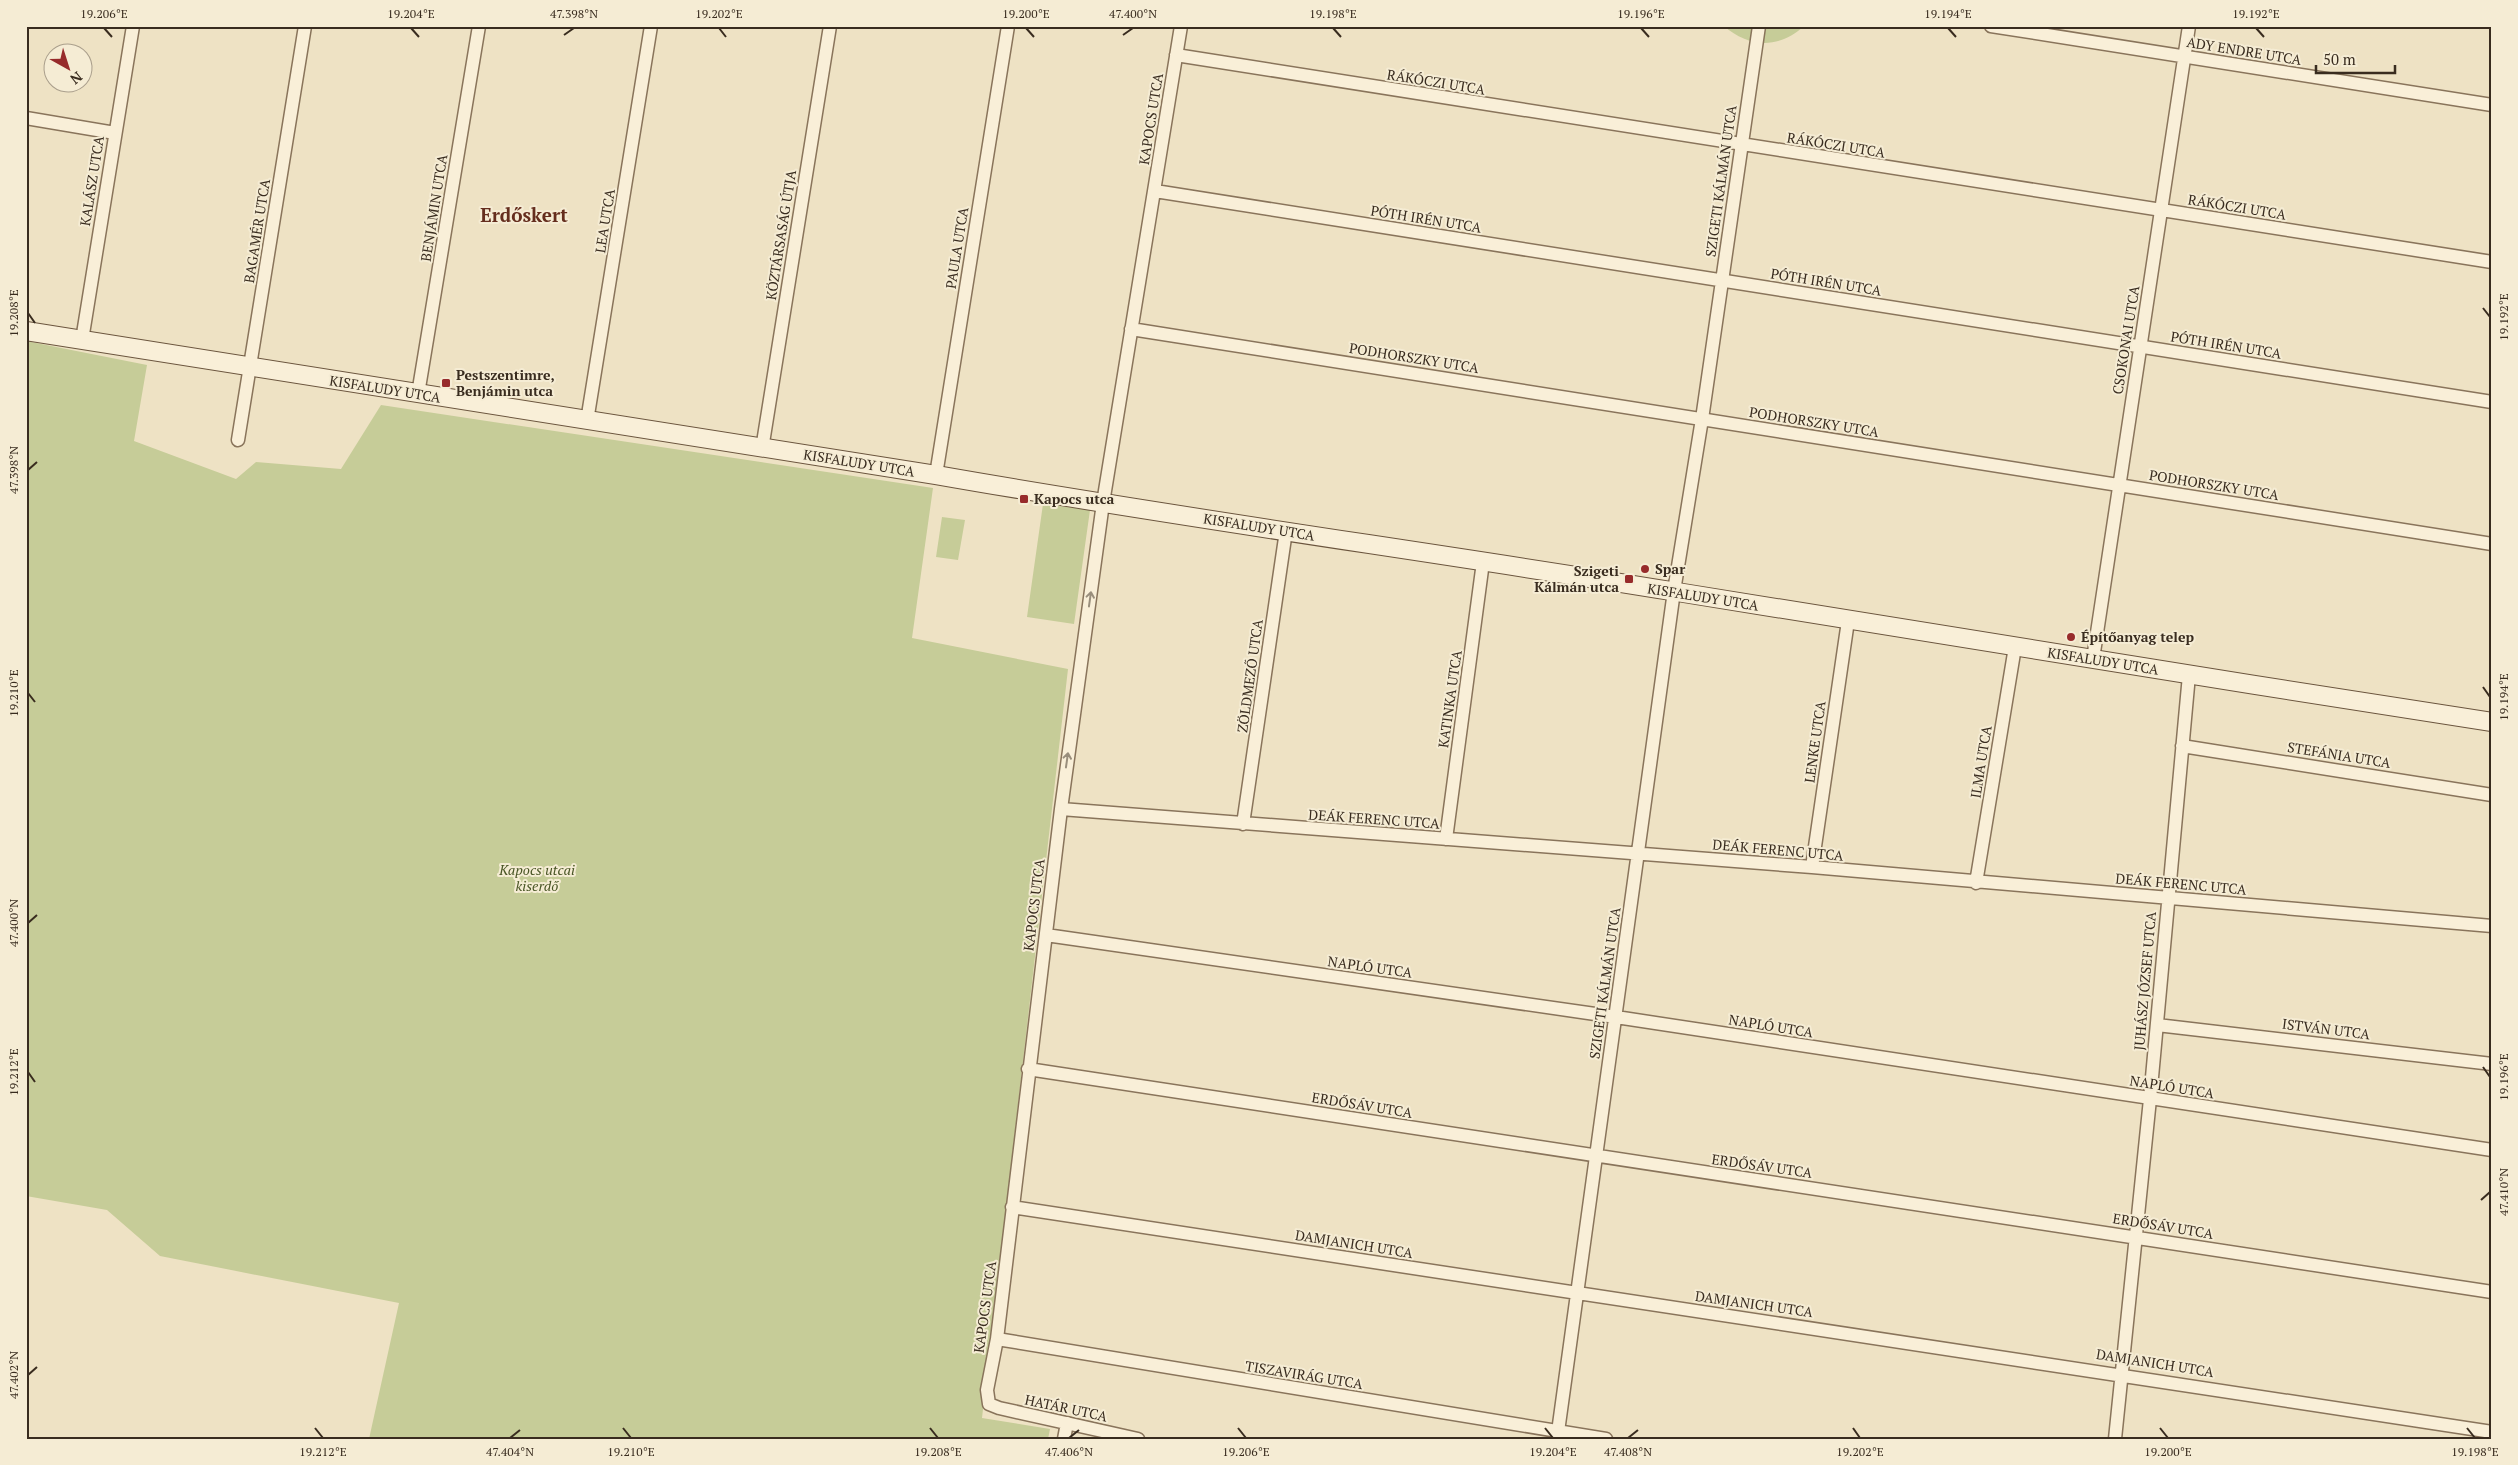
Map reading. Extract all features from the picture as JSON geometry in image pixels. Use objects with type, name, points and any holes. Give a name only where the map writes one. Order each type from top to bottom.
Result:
[{"type":"street","name":"KALÁSZ UTCA","points":[[82,340],[133,26]]},
{"type":"street","name":"BAGAMÉR UTCA","points":[[238,440],[306,26]]},
{"type":"street","name":"BENJÁMIN UTCA","points":[[418,394],[479,26]]},
{"type":"street","name":"LEA UTCA","points":[[587,421],[651,26]]},
{"type":"street","name":"KÖZTÁRSASÁG ÚTJA","points":[[762,448],[830,26]]},
{"type":"street","name":"PAULA UTCA","points":[[936,475],[1008,26]]},
{"type":"street","name":"KAPOCS UTCA","points":[[989,1404],[987,1390],[997,1339],[1060,809],[1103,503],[1181,26]]},
{"type":"street","name":"SZIGETI KÁLMÁN UTCA","points":[[1558,1435],[1576,1293],[1597,1157],[1674,591],[1702,419],[1759,26]]},
{"type":"street","name":"ADY ENDRE UTCA","points":[[1991,26],[2492,105]]},
{"type":"street","name":"CSOKONAI UTCA","points":[[2093,659],[2189,26]]},
{"type":"street","name":"RÁKÓCZI UTCA","points":[[1176,55],[1742,146],[2492,262]]},
{"type":"street","points":[[26,118],[115,133]]},
{"type":"street","name":"PÓTH IRÉN UTCA","points":[[1155,191],[2492,402]]},
{"type":"street","name":"PODHORSZKY UTCA","points":[[1131,329],[2492,544]]},
{"type":"street","name":"KISFALUDY UTCA","points":[[26,331],[2492,722]]},
{"type":"street","name":"ZÖLDMEZŐ UTCA","points":[[1243,824],[1286,531]]},
{"type":"street","name":"KATINKA UTCA","points":[[1446,839],[1483,562]]},
{"type":"street","name":"LENKE UTCA","points":[[1812,867],[1848,621]]},
{"type":"street","name":"ILMA UTCA","points":[[1976,883],[2014,647]]},
{"type":"street","name":"JUHÁSZ JÓZSEF UTCA","points":[[2115,1439],[2150,1099],[2167,897],[2189,675]]},
{"type":"street","name":"STEFÁNIA UTCA","points":[[2182,746],[2492,794]]},
{"type":"street","name":"DEÁK FERENC UTCA","points":[[1060,809],[1812,867],[1976,883],[2167,897],[2492,926]]},
{"type":"street","name":"NAPLÓ UTCA","points":[[1046,935],[1616,1017],[2492,1150]]},
{"type":"street","name":"ISTVÁN UTCA","points":[[2157,1025],[2492,1064]]},
{"type":"street","name":"ERDŐSÁV UTCA","points":[[1028,1069],[1597,1157],[2136,1236],[2492,1292]]},
{"type":"street","name":"DAMJANICH UTCA","points":[[1012,1207],[1576,1293],[2121,1372],[2492,1432]]},
{"type":"street","name":"TISZAVIRÁG UTCA","points":[[997,1339],[1558,1435],[1606,1439]]},
{"type":"street","name":"HATÁR UTCA","points":[[989,1404],[998,1408],[1138,1439]]},
{"type":"street","points":[[1064,1439],[1067,1423]]},
{"type":"green space","points":[[1724,26],[1804,26],[1784,39],[1764,43],[1744,39]]},
{"type":"green space","name":"Kapocs utcai kiserdő","points":[[26,341],[147,365],[134,441],[236,479],[256,462],[341,469],[381,405],[933,488],[912,638],[1068,669],[982,1418],[1050,1429],[1048,1439],[369,1439],[399,1303],[160,1256],[107,1210],[26,1196]]},
{"type":"green space","points":[[1043,504],[1090,510],[1074,624],[1027,617]]},
{"type":"green space","points":[[942,517],[965,520],[958,560],[936,557]]},
{"type":"place","name":"Pestszentimre, Benjámin utca","points":[[446,383]]},
{"type":"place","name":"Kapocs utca","points":[[1024,499]]},
{"type":"place","name":"Spar","points":[[1645,569]]},
{"type":"place","name":"Szigeti Kálmán utca","points":[[1629,579]]},
{"type":"place","name":"Építőanyag telep","points":[[2071,637]]},
{"type":"district","name":"Erdőskert","points":[[524,215]]}]
